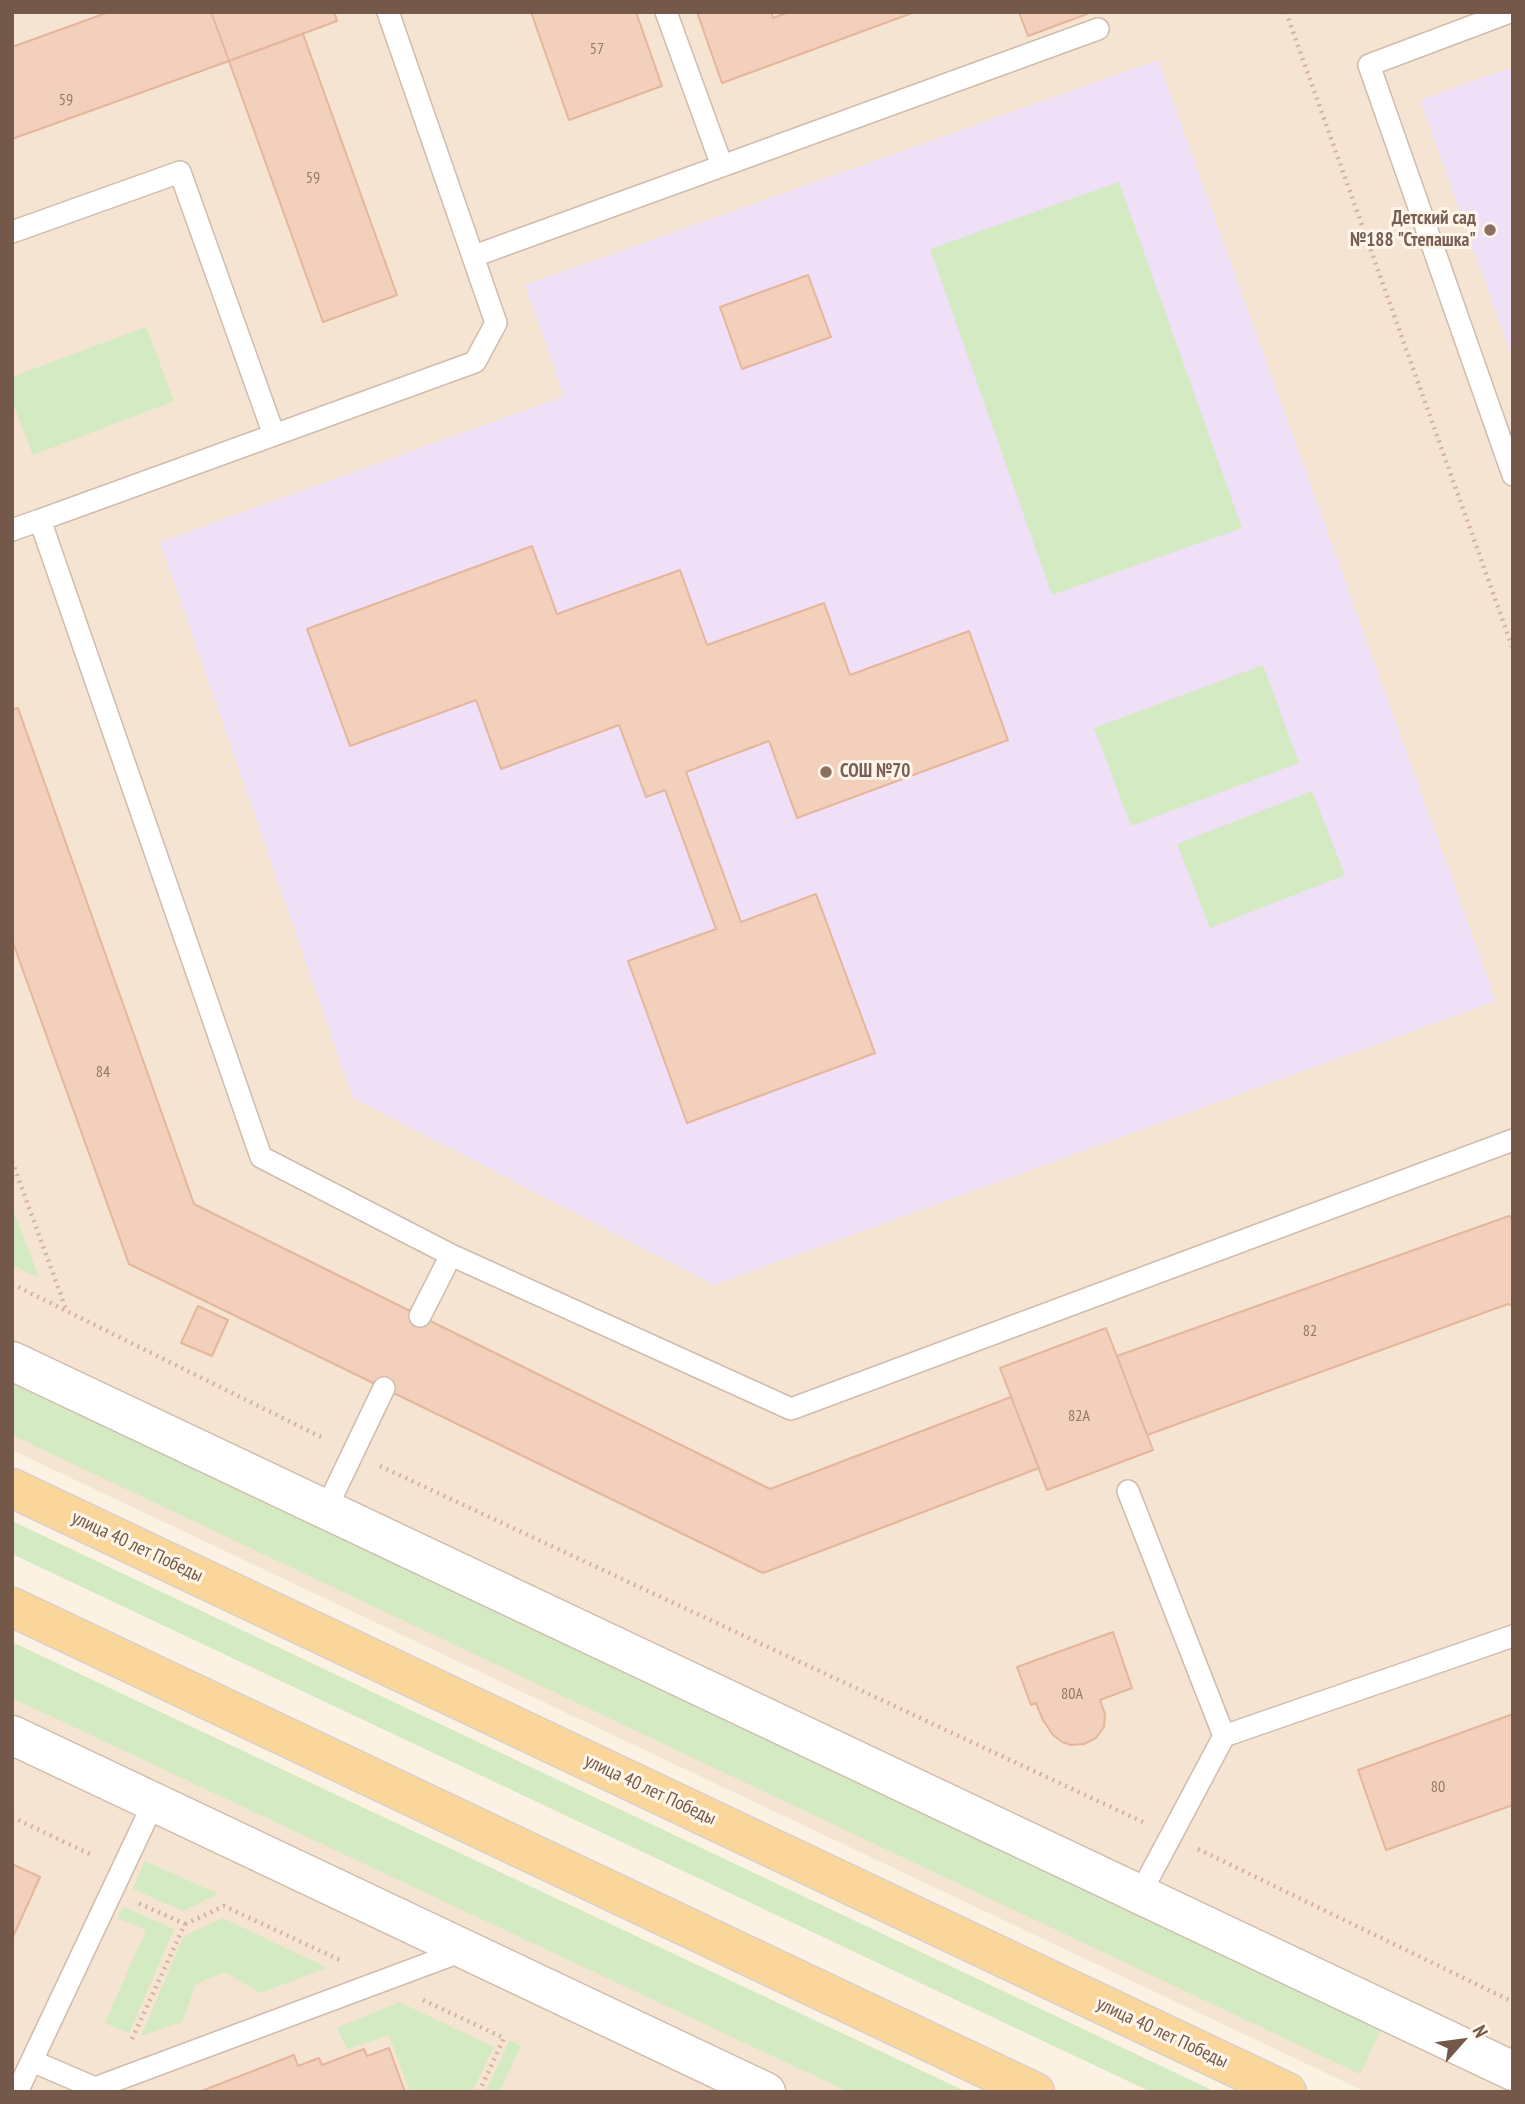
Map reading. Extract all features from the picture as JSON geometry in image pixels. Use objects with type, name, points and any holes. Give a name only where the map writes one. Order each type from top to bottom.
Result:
[{"type":"main road","name":"улица 40 лет Победы","points":[[12,1488],[1287,2092]]},
{"type":"main road","points":[[12,1607],[1035,2092]]},
{"type":"street","points":[[12,1361],[1513,2071]]},
{"type":"street","points":[[12,1735],[766,2092]]},
{"type":"lane","points":[[12,530],[475,362],[496,323],[388,12]]},
{"type":"lane","points":[[666,12],[722,166]]},
{"type":"lane","points":[[1510,12],[1369,65],[1513,475]]},
{"type":"lane","points":[[474,256],[1098,29]]},
{"type":"lane","points":[[12,232],[180,172],[274,435]]},
{"type":"lane","points":[[40,520],[261,1157],[451,1255],[791,1409],[1513,1140]]},
{"type":"lane","points":[[421,1316],[451,1255]]},
{"type":"lane","points":[[326,1509],[384,1388]]},
{"type":"lane","points":[[1128,1491],[1224,1736]]},
{"type":"lane","points":[[1140,1894],[1224,1736],[1513,1636]]},
{"type":"lane","points":[[17,2092],[154,1802]]},
{"type":"lane","points":[[32,2061],[95,2088],[465,1950]]},
{"type":"path","points":[[1286,12],[1513,649]]},
{"type":"path","points":[[12,1161],[67,1310]]},
{"type":"path","points":[[12,1284],[352,1452],[1171,1836],[1513,2002]]},
{"type":"path","points":[[12,1817],[94,1856],[89,1868]]},
{"type":"path","points":[[112,1892],[185,1924],[113,2081]]},
{"type":"path","points":[[479,2092],[504,2038]]},
{"type":"shaded area","points":[[12,12],[1513,12],[1513,2092],[1366,2092],[12,1450]]},
{"type":"shaded area","name":"СОШ №70","points":[[1158,60],[1496,1001],[714,1285],[353,1098],[160,542],[564,396],[525,285]]},
{"type":"shaded area","name":"Детский сад №188 \"Степашка\"","points":[[1513,67],[1513,360],[1420,100]]},
{"type":"shaded area","points":[[12,1698],[854,2092],[12,2092]]},
{"type":"green space","points":[[1119,182],[1242,528],[1052,595],[930,249]]},
{"type":"green space","points":[[146,327],[174,401],[33,455],[12,401],[12,377]]},
{"type":"green space","points":[[1263,665],[1299,763],[1131,826],[1094,728]]},
{"type":"green space","points":[[1312,791],[1345,875],[1210,928],[1177,844]]},
{"type":"green space","points":[[12,1207],[39,1278],[12,1265]]},
{"type":"green space","points":[[12,1376],[1383,2025],[1360,2074],[12,1435]]},
{"type":"green space","points":[[12,1521],[1216,2092],[1151,2092],[12,1554]]},
{"type":"green space","points":[[12,1642],[967,2092],[849,2092],[12,1698]]},
{"type":"green space","points":[[145,1861],[218,1894],[183,1911],[133,1889]]},
{"type":"green space","points":[[123,1907],[174,1929],[129,2033],[105,2023],[146,1930],[118,1918]]},
{"type":"green space","points":[[223,1918],[327,1968],[260,1993],[225,1972],[196,1984],[182,2022],[141,2036],[184,1936]]},
{"type":"green space","points":[[399,2002],[494,2047],[472,2092],[410,2092],[389,2035],[347,2049],[337,2028]]},
{"type":"green space","points":[[510,2040],[521,2046],[499,2092],[485,2092]]},
{"type":"building","points":[[109,12],[211,12],[229,61],[12,139],[12,47]]},
{"type":"building","points":[[211,12],[334,12],[337,21],[229,61]]},
{"type":"building","points":[[531,12],[636,12],[662,86],[569,120]]},
{"type":"building","points":[[697,12],[771,12],[773,18],[789,12],[915,12],[722,83]]},
{"type":"building","points":[[1019,12],[1086,12],[1087,14],[1028,36]]},
{"type":"building","points":[[303,34],[397,295],[323,322],[229,61]]},
{"type":"building","points":[[808,275],[831,337],[742,369],[720,307]]},
{"type":"building","points":[[532,546],[557,614],[680,570],[707,645],[824,603],[850,675],[969,631],[1008,740],[797,818],[769,741],[686,772],[741,922],[816,894],[875,1053],[687,1123],[628,961],[716,929],[665,790],[646,797],[619,725],[501,769],[476,700],[350,746],[307,629]]},
{"type":"building","points":[[18,708],[194,1204],[770,1489],[1011,1397],[1039,1468],[763,1573],[129,1264],[12,940],[12,710]]},
{"type":"building","points":[[1509,1216],[1513,1218],[1513,1306],[1508,1304],[1147,1435],[1117,1356]]},
{"type":"building","points":[[198,1306],[228,1320],[212,1356],[181,1343]]},
{"type":"building","points":[[1106,1328],[1153,1450],[1047,1490],[1000,1368]]},
{"type":"building","points":[[1113,1632],[1132,1688],[1100,1700],[1105,1714],[1104,1727],[1096,1738],[1084,1744],[1071,1745],[1062,1742],[1053,1735],[1043,1720],[1036,1703],[1031,1705],[1017,1667]]},
{"type":"building","points":[[1513,1714],[1513,1805],[1386,1850],[1358,1770]]},
{"type":"building","points":[[12,1864],[40,1877],[12,1939]]},
{"type":"building","points":[[389,2048],[405,2092],[199,2092],[294,2055],[298,2066],[319,2058],[322,2065],[364,2049],[367,2056]]},
{"type":"place","name":"Детский сад №188 \"Степашка\"","points":[[1490,230]]},
{"type":"place","name":"СОШ №70","points":[[826,772]]}]
